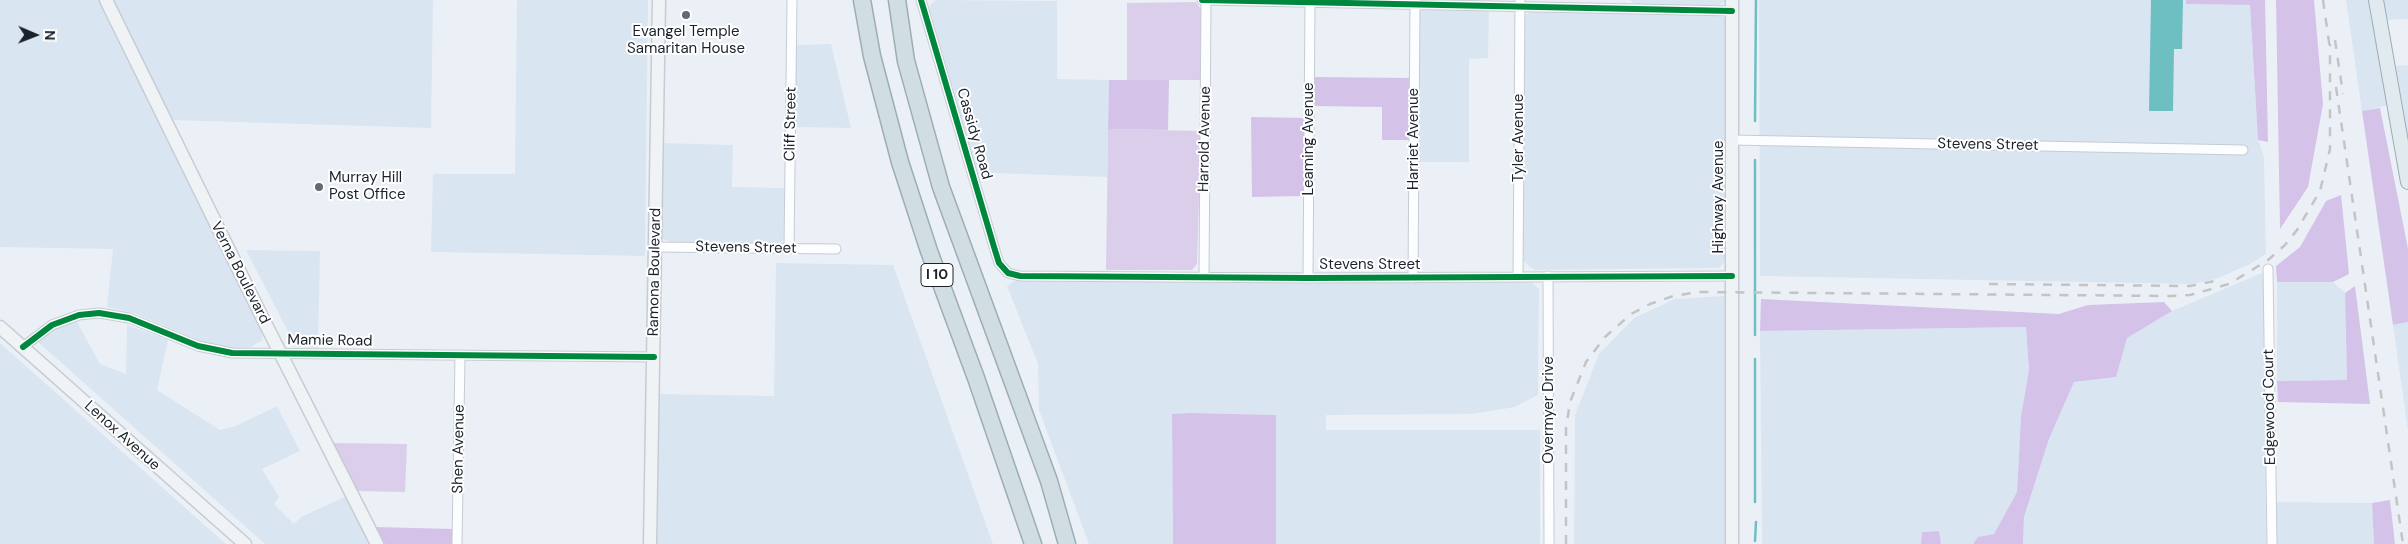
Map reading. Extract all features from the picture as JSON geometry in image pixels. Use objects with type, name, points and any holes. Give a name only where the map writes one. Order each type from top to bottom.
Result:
[{"type":"highway","name":"I 10","points":[[862,0],[872,56],[900,162],[928,251],[979,387],[1033,544]]},
{"type":"highway","name":"I 10","points":[[897,0],[906,61],[941,187],[1049,481],[1067,544]]},
{"type":"main road","points":[[2376,0],[2408,182]]},
{"type":"street","name":"Verna Boulevard","points":[[106,0],[280,352],[378,544]]},
{"type":"street","name":"Ramona Boulevard","points":[[650,544],[659,0]]},
{"type":"street","name":"Cliff Street","points":[[789,248],[792,0]]},
{"type":"street","name":"Cassidy Road","points":[[921,0],[999,263],[1008,273]]},
{"type":"street","points":[[1202,0],[1732,5]]},
{"type":"street","name":"Harrold Avenue","points":[[1204,277],[1206,0]]},
{"type":"street","name":"Leaming Avenue","points":[[1308,278],[1310,1]]},
{"type":"street","name":"Harriet Avenue","points":[[1413,278],[1415,3]]},
{"type":"street","name":"Tyler Avenue","points":[[1518,276],[1520,3]]},
{"type":"street","name":"Highway Avenue","points":[[1732,5],[1732,544]]},
{"type":"street","name":"Stevens Street","points":[[1732,140],[2243,150]]},
{"type":"street","name":"Stevens Street","points":[[656,247],[836,249]]},
{"type":"street","name":"Edgewood Court","points":[[2268,269],[2272,544]]},
{"type":"street","name":"Stevens Street","points":[[1008,273],[1020,276],[1308,278],[1732,276]]},
{"type":"street","name":"Overmyer Drive","points":[[1548,276],[1549,544]]},
{"type":"street","name":"Mamie Road","points":[[22,347],[52,324],[79,315],[98,313],[129,318],[198,346],[232,353],[654,357]]},
{"type":"street","name":"Lenox Avenue","points":[[0,327],[245,544]]},
{"type":"street","name":"Shen Avenue","points":[[457,544],[460,355]]},
{"type":"shaded area","points":[[0,0],[101,0],[263,330],[262,340],[251,347],[233,349],[207,344],[134,313],[107,307],[113,249],[0,247]]},
{"type":"shaded area","points":[[113,0],[433,0],[431,128],[170,120]]},
{"type":"shaded area","points":[[517,0],[648,0],[645,256],[431,252],[433,174],[515,174]]},
{"type":"shaded area","points":[[936,0],[1057,1],[1057,79],[1109,80],[1107,177],[993,173],[983,177],[978,174],[930,10],[930,5]]},
{"type":"shaded area","points":[[1630,0],[1726,0],[1720,5],[1679,6],[1634,4]]},
{"type":"shaded area","points":[[1759,0],[2186,0],[2187,4],[2250,5],[2258,140],[2264,157],[2266,254],[2250,264],[2216,279],[2191,284],[1760,276]]},
{"type":"shaded area","points":[[2186,0],[2265,0],[2268,142],[2258,140],[2250,5],[2186,4]]},
{"type":"shaded area","points":[[2276,0],[2314,0],[2323,104],[2308,187],[2280,229]]},
{"type":"shaded area","points":[[2346,0],[2370,0],[2389,105],[2362,111]]},
{"type":"shaded area","points":[[2381,0],[2408,0],[2408,19],[2385,20]]},
{"type":"shaded area","points":[[1196,2],[1202,11],[1200,80],[1127,80],[1127,3]]},
{"type":"shaded area","points":[[1427,8],[1489,9],[1488,58],[1469,59],[1469,162],[1418,162],[1418,15],[1420,11]]},
{"type":"shaded area","points":[[1532,10],[1721,15],[1727,22],[1726,260],[1719,268],[1535,270],[1523,261],[1524,17]]},
{"type":"shaded area","points":[[831,44],[851,128],[794,127],[795,45]]},
{"type":"shaded area","points":[[2408,65],[2408,148],[2394,66]]},
{"type":"shaded area","points":[[1313,77],[1412,78],[1411,140],[1382,140],[1382,107],[1313,106]]},
{"type":"shaded area","points":[[1109,80],[1169,80],[1168,130],[1108,129]]},
{"type":"shaded area","points":[[2380,108],[2408,249],[2408,322],[2393,325],[2362,111]]},
{"type":"shaded area","points":[[1251,117],[1306,118],[1305,196],[1252,197]]},
{"type":"shaded area","points":[[1108,129],[1201,131],[1197,264],[1192,270],[1106,270]]},
{"type":"shaded area","points":[[660,143],[733,145],[732,187],[786,188],[785,236],[781,242],[776,244],[670,242],[662,238],[659,230]]},
{"type":"shaded area","points":[[2341,195],[2349,274],[2333,282],[2277,282],[2276,266],[2300,247],[2326,201]]},
{"type":"shaded area","points":[[246,250],[320,251],[318,348],[296,347]]},
{"type":"shaded area","points":[[776,263],[893,265],[993,544],[656,544],[658,394],[774,396]]},
{"type":"shaded area","points":[[2264,272],[2266,544],[2023,544],[2024,517],[2049,439],[2074,382],[2116,377],[2126,338],[2172,311]]},
{"type":"shaded area","points":[[1016,280],[1530,281],[1539,289],[1538,395],[1515,407],[1472,414],[1326,415],[1326,430],[1540,430],[1540,544],[1276,544],[1276,415],[1191,413],[1172,415],[1173,544],[1089,544],[1039,410],[1038,364],[1007,286]]},
{"type":"shaded area","points":[[2277,282],[2333,282],[2345,293],[2347,380],[2277,381]]},
{"type":"shaded area","points":[[2355,286],[2370,404],[2278,402],[2277,381],[2347,380],[2345,293]]},
{"type":"shaded area","points":[[1726,296],[1728,544],[1574,544],[1575,415],[1599,354],[1634,318],[1675,299]]},
{"type":"shaded area","points":[[1761,299],[2059,314],[2088,305],[2164,302],[2172,311],[2127,338],[2116,377],[2074,382],[2049,439],[2024,517],[2023,544],[1973,544],[1978,537],[1994,534],[2017,492],[2021,416],[2029,370],[2026,327],[1760,331]]},
{"type":"shaded area","points":[[77,322],[100,364],[126,374],[127,325],[168,340],[157,390],[220,430],[236,426],[277,406],[300,451],[262,469],[279,497],[274,504],[294,524],[301,517],[347,496],[372,544],[265,544],[38,342],[55,329]]},
{"type":"shaded area","points":[[2408,322],[2408,431],[2393,325]]},
{"type":"shaded area","points":[[2026,327],[2029,370],[2021,416],[2017,492],[1994,534],[1978,537],[1973,544],[1941,544],[1939,531],[1922,532],[1921,544],[1762,544],[1760,331]]},
{"type":"shaded area","points":[[0,343],[226,544],[0,544]]},
{"type":"shaded area","points":[[1172,414],[1276,415],[1276,544],[1173,544]]},
{"type":"shaded area","points":[[332,443],[407,444],[405,492],[356,491]]},
{"type":"shaded area","points":[[2390,500],[2395,544],[2374,544],[2372,503]]},
{"type":"shaded area","points":[[2277,502],[2372,503],[2374,544],[2277,544]]},
{"type":"shaded area","points":[[375,527],[454,529],[453,544],[385,544]]},
{"type":"shaded area","points":[[1939,531],[1941,544],[1921,544],[1922,532]]},
{"type":"water","points":[[2151,0],[2183,0],[2182,49],[2174,49],[2173,111],[2149,111]]},
{"type":"waterway","points":[[1755,121],[1756,0]]},
{"type":"waterway","points":[[1755,160],[1755,335]]},
{"type":"waterway","points":[[1755,359],[1755,502]]},
{"type":"waterway","points":[[1755,541],[1756,522]]},
{"type":"railway","points":[[2323,0],[2330,49]]},
{"type":"railway","points":[[2335,40],[2343,94]]},
{"type":"railway","points":[[1566,544],[1566,429],[1570,402],[1586,362],[1605,337],[1631,314],[1650,304],[1673,296],[1699,292],[2171,296],[2190,295],[2229,284],[2268,260],[2285,245],[2297,230],[2320,191],[2330,149],[2330,44]]},
{"type":"railway","points":[[2336,87],[2403,544]]},
{"type":"railway","points":[[1989,284],[2190,286],[2220,280]]},
{"type":"cycle path","points":[[921,0],[999,263],[1008,273],[1020,276],[1308,278],[1732,276]]},
{"type":"cycle path","points":[[1202,0],[1732,11]]},
{"type":"cycle path","points":[[23,347],[52,325],[79,315],[99,313],[129,318],[198,346],[232,353],[654,357]]},
{"type":"place","name":"Evangel Temple Samaritan House","points":[[686,15]]},
{"type":"place","name":"Murray Hill Post Office","points":[[319,187]]}]
